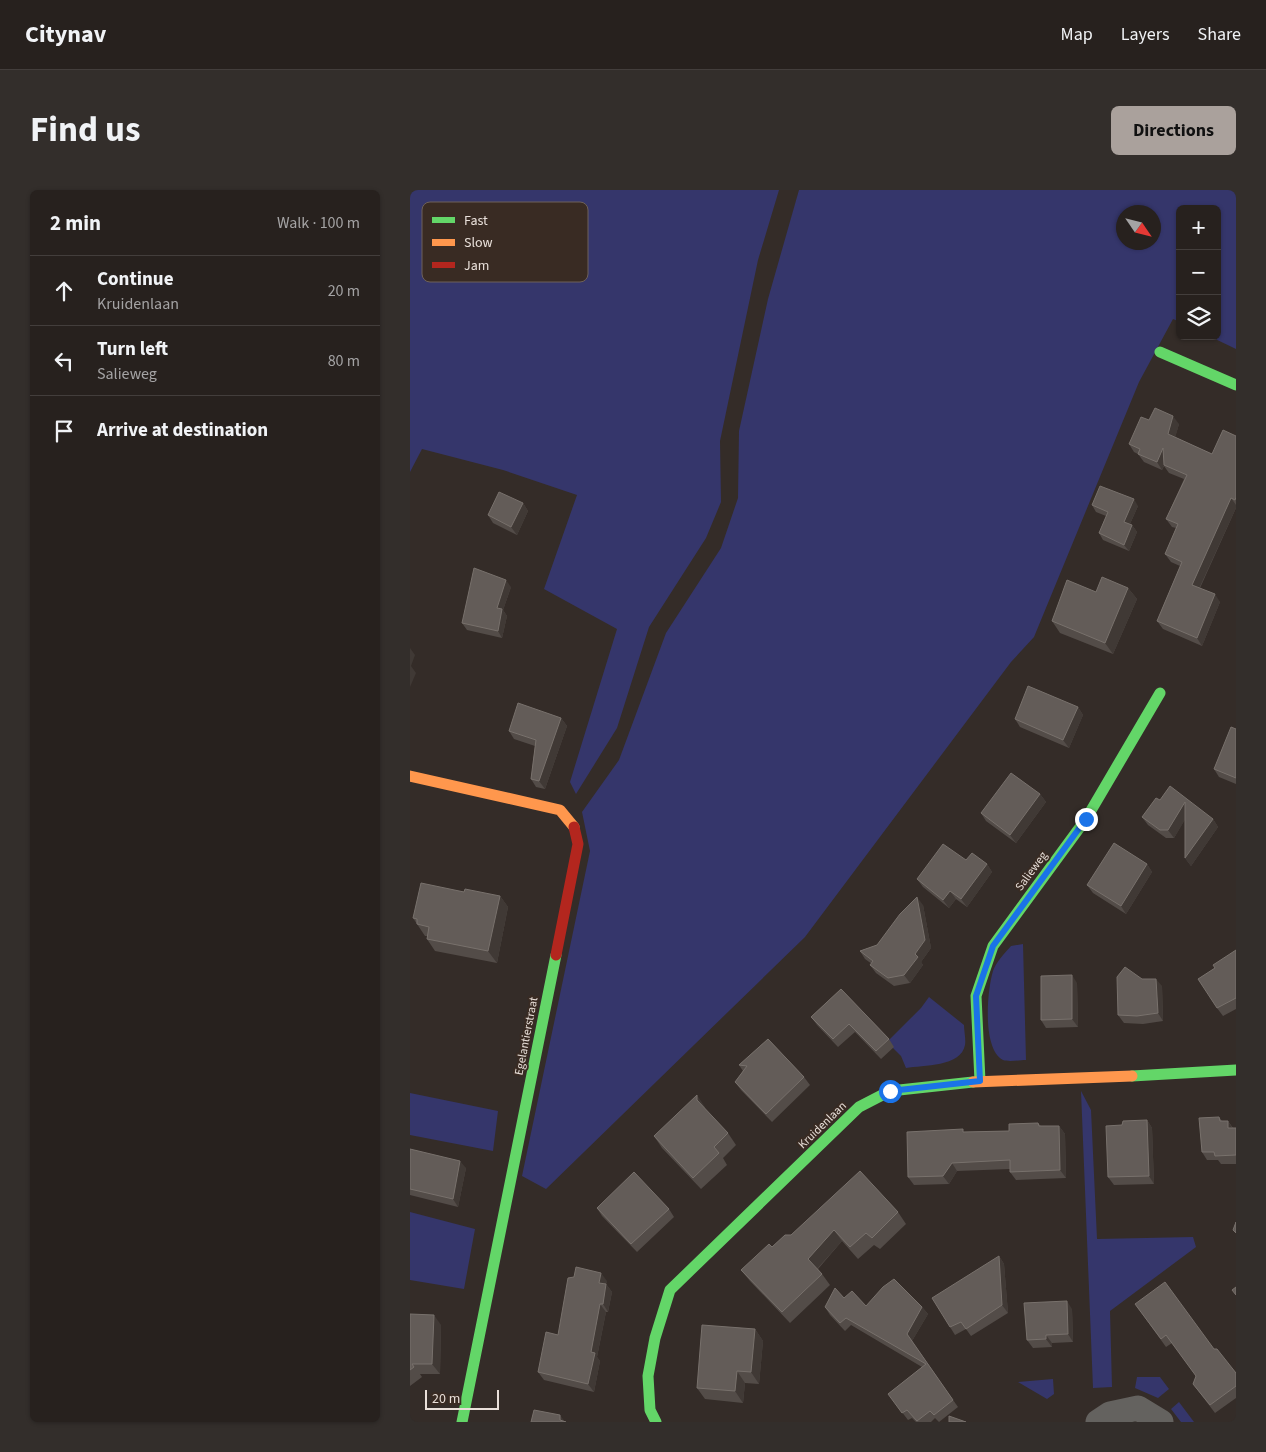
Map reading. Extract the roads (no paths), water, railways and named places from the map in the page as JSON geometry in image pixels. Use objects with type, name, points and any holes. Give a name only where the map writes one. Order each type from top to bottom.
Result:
[{"type":"street","points":[[1160,352],[1236,385]]},
{"type":"street","name":"Salieweg","points":[[980,1081],[976,996],[993,946],[1086,819],[1160,693]]},
{"type":"street","name":"Egelantierstraat","points":[[410,776],[560,810],[574,827],[578,844],[462,1422]]},
{"type":"street","name":"Kruidenlaan","points":[[656,1422],[650,1414],[648,1382],[658,1320],[670,1290],[860,1107],[890,1091],[980,1081],[1053,1080],[1236,1070]]},
{"type":"street","points":[[1098,1422],[1110,1414],[1138,1408],[1161,1422]]}]
